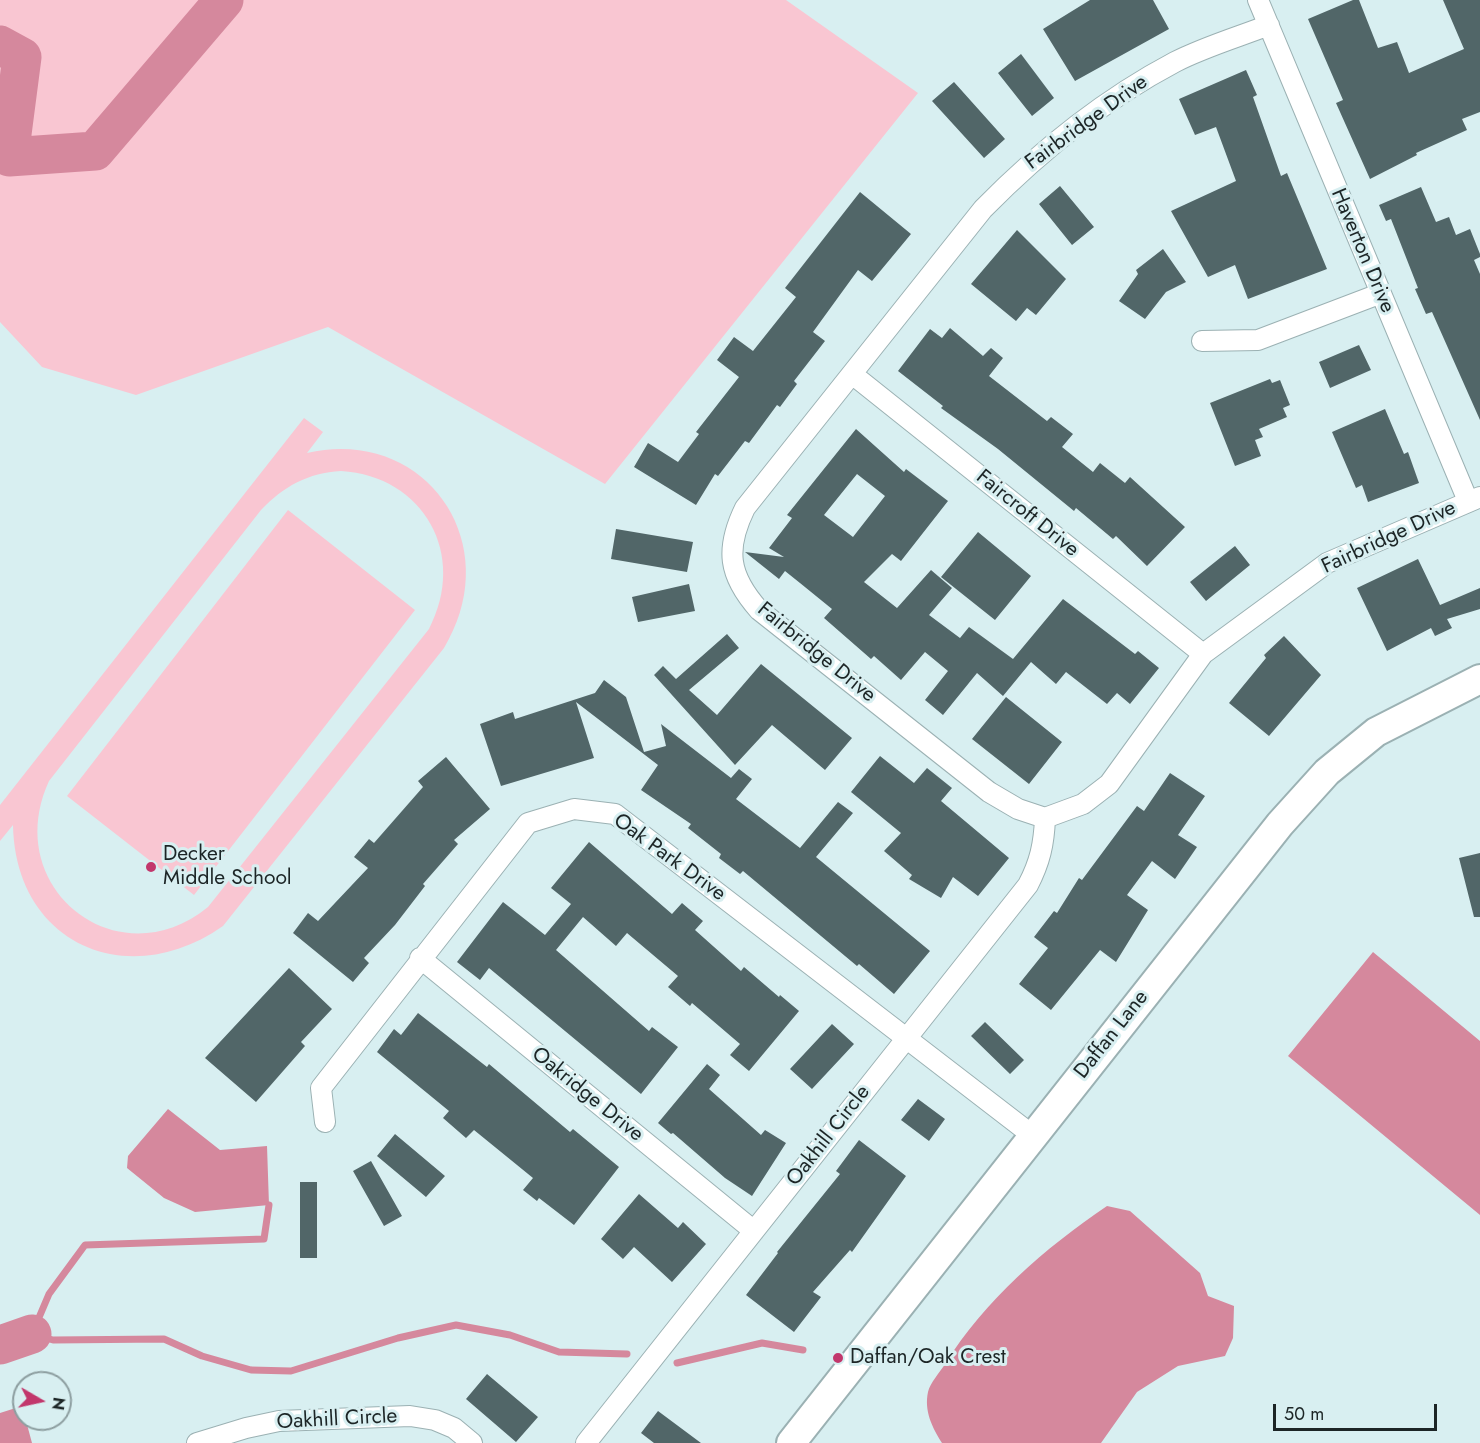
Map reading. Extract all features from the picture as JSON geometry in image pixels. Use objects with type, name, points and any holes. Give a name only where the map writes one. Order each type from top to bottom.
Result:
[{"type":"street","name":"Haverton Drive","points":[[1258,0],[1379,294],[1474,499]]},
{"type":"street","name":"Fairbridge Drive","points":[[1269,25],[1176,61],[1112,101],[1027,164],[983,209],[745,508],[735,528],[731,554],[735,575],[744,593],[759,610],[989,792],[1018,809],[1045,818],[1083,804],[1109,784],[1203,654],[1327,563],[1474,499]]},
{"type":"street","points":[[1202,341],[1258,340],[1379,294]]},
{"type":"street","name":"Faircroft Drive","points":[[852,374],[1203,654]]},
{"type":"street","name":"Daffan Lane","points":[[790,1443],[1280,824],[1327,772],[1376,732],[1480,679]]},
{"type":"street","name":"Oak Park Drive","points":[[325,1122],[321,1088],[420,958],[528,823],[574,808],[615,814],[1032,1135]]},
{"type":"street","name":"Oakhill Circle","points":[[586,1443],[1028,885],[1040,863],[1045,818]]},
{"type":"street","name":"Oakridge Drive","points":[[420,958],[754,1231]]},
{"type":"street","name":"Oakhill Circle","points":[[197,1443],[279,1421],[410,1416],[435,1420],[454,1428],[472,1443]]},
{"type":"shaded area","points":[[0,0],[786,0],[918,93],[605,484],[328,327],[136,395],[42,367],[0,322]]},
{"type":"shaded area","points":[[304,418],[323,432],[307,453],[350,449],[388,458],[420,476],[444,502],[460,534],[466,570],[461,609],[444,648],[223,926],[187,946],[150,955],[115,955],[83,945],[55,927],[33,900],[19,866],[13,825],[0,841],[0,805]],"holes":[[[341,471],[370,476],[395,487],[416,504],[431,524],[440,548],[443,574],[440,601],[429,629],[208,907],[173,927],[138,933],[105,928],[76,912],[54,887],[40,856],[38,820],[49,781],[261,510],[279,494],[307,478]]]},
{"type":"shaded area","points":[[288,510],[415,610],[194,895],[67,796]]},
{"type":"shaded area","points":[[1373,952],[1480,1041],[1480,1215],[1288,1056]]},
{"type":"shaded area","points":[[168,1109],[220,1150],[267,1146],[269,1205],[195,1212],[164,1198],[127,1168],[128,1156]]},
{"type":"shaded area","points":[[1107,1206],[1130,1211],[1200,1273],[1208,1296],[1234,1306],[1233,1338],[1225,1356],[1178,1366],[1137,1392],[1101,1443],[942,1443],[930,1419],[927,1406],[928,1392],[933,1381],[978,1318],[997,1297],[1061,1239]]},
{"type":"shaded area","points":[[12,1409],[12,1431],[29,1431],[32,1443],[0,1443],[0,1413]]},
{"type":"building","points":[[1090,0],[1153,0],[1169,29],[1075,81],[1043,29]]},
{"type":"building","points":[[1353,0],[1359,0],[1378,48],[1397,42],[1409,73],[1464,49],[1443,0],[1480,0],[1480,112],[1462,119],[1467,130],[1416,153],[1417,155],[1370,179],[1336,103],[1343,100],[1308,19]]},
{"type":"building","points":[[1021,54],[1054,98],[1032,116],[998,73]]},
{"type":"building","points":[[1246,70],[1257,95],[1253,97],[1281,176],[1287,173],[1327,269],[1248,299],[1235,265],[1208,277],[1171,211],[1236,181],[1216,127],[1195,135],[1179,99]]},
{"type":"building","points":[[954,82],[1005,139],[984,158],[932,101]]},
{"type":"building","points":[[1060,186],[1094,227],[1072,245],[1039,204]]},
{"type":"building","points":[[1421,187],[1436,222],[1449,217],[1456,235],[1470,229],[1480,254],[1480,257],[1474,260],[1480,274],[1480,420],[1432,312],[1426,314],[1391,219],[1386,221],[1379,205]]},
{"type":"building","points":[[860,192],[911,234],[872,281],[858,270],[813,332],[825,341],[794,381],[797,384],[780,407],[777,405],[749,443],[745,441],[718,476],[715,474],[696,505],[634,467],[648,443],[678,462],[699,434],[696,432],[739,377],[717,360],[734,337],[753,351],[796,297],[785,288]]},
{"type":"building","points":[[1017,230],[1066,279],[1036,315],[1027,308],[1016,321],[971,284]]},
{"type":"building","points":[[1163,249],[1186,282],[1166,292],[1145,319],[1119,301],[1138,274],[1136,270]]},
{"type":"building","points":[[950,328],[983,356],[991,348],[1003,358],[989,376],[1047,421],[1051,417],[1073,434],[1062,447],[1093,472],[1100,463],[1125,483],[1130,477],[1185,527],[1147,566],[1116,536],[1113,539],[1076,508],[1074,511],[998,449],[941,408],[943,406],[898,371],[930,329],[942,338]]},
{"type":"building","points":[[1359,345],[1371,370],[1330,388],[1319,362]]},
{"type":"building","points":[[1270,379],[1272,383],[1280,380],[1290,405],[1283,408],[1287,417],[1259,429],[1263,437],[1255,440],[1261,456],[1235,466],[1210,403]]},
{"type":"building","points":[[1385,409],[1404,454],[1408,452],[1419,483],[1368,502],[1362,485],[1356,488],[1332,432]]},
{"type":"building","points":[[856,429],[904,472],[906,469],[948,501],[901,561],[892,554],[864,582],[897,608],[931,570],[952,588],[929,615],[960,638],[969,627],[1013,659],[1063,599],[1135,654],[1138,651],[1159,668],[1130,704],[1117,693],[1107,704],[1066,672],[1056,684],[1031,662],[1003,696],[977,673],[943,715],[925,700],[948,671],[925,652],[901,680],[874,656],[871,659],[824,618],[832,609],[785,571],[779,579],[745,552],[784,557],[769,548],[792,518],[787,515]],"holes":[[[857,474],[885,496],[853,537],[824,515]]]},
{"type":"building","points":[[616,529],[693,542],[687,572],[611,559]]},
{"type":"building","points":[[978,532],[1031,576],[995,620],[941,577]]},
{"type":"building","points":[[1235,546],[1250,565],[1206,601],[1190,582]]},
{"type":"building","points":[[1418,559],[1440,605],[1480,588],[1480,609],[1447,619],[1452,628],[1435,636],[1431,628],[1387,651],[1357,588]]},
{"type":"building","points":[[689,584],[695,611],[638,622],[632,597]]},
{"type":"building","points":[[727,634],[739,648],[689,690],[717,715],[761,664],[852,738],[825,770],[772,725],[735,765],[654,675],[663,666],[676,679]]},
{"type":"building","points":[[1284,636],[1321,675],[1269,736],[1229,703],[1266,658],[1264,655]]},
{"type":"building","points":[[604,680],[626,697],[644,752],[666,746],[661,724],[731,778],[739,769],[752,779],[736,799],[800,848],[838,802],[853,813],[816,857],[930,951],[894,994],[743,871],[740,874],[719,858],[721,854],[688,828],[691,824],[641,790],[658,765],[576,702],[594,758],[501,786],[480,724],[513,712],[515,719],[595,693]]},
{"type":"building","points":[[1006,697],[1062,742],[1029,784],[972,739]]},
{"type":"building","points":[[880,756],[914,783],[927,768],[952,788],[941,801],[1009,858],[978,896],[953,877],[941,898],[909,879],[912,875],[884,851],[901,833],[851,792]]},
{"type":"building","points":[[446,757],[490,809],[454,840],[458,844],[423,884],[425,886],[395,925],[364,958],[369,963],[353,982],[293,933],[308,913],[318,921],[368,868],[354,857],[369,839],[374,843],[423,787],[418,781]]},
{"type":"building","points":[[1170,773],[1205,796],[1178,835],[1197,847],[1175,879],[1152,861],[1127,895],[1148,910],[1116,962],[1100,950],[1051,1010],[1019,984],[1048,948],[1034,937],[1054,911],[1057,913],[1079,878],[1082,880],[1137,806],[1144,811]]},
{"type":"building","points":[[589,842],[672,914],[682,903],[703,921],[695,930],[741,971],[744,967],[799,1011],[749,1071],[730,1055],[740,1044],[692,1003],[690,1006],[668,987],[678,976],[627,933],[616,946],[583,917],[556,950],[649,1031],[652,1027],[678,1047],[641,1094],[489,968],[480,980],[457,962],[503,902],[545,935],[571,904],[551,888]]},
{"type":"building","points":[[1480,853],[1480,917],[1474,917],[1459,858]]},
{"type":"building","points":[[289,968],[332,1009],[301,1042],[305,1046],[256,1102],[205,1058]]},
{"type":"building","points":[[418,1013],[487,1067],[489,1064],[570,1132],[573,1129],[619,1167],[574,1225],[539,1198],[537,1201],[523,1190],[533,1178],[474,1130],[466,1138],[443,1118],[449,1111],[377,1052],[394,1029],[401,1035]]},
{"type":"building","points":[[985,1022],[1024,1060],[1010,1074],[971,1036]]},
{"type":"building","points":[[832,1024],[854,1044],[812,1089],[790,1069]]},
{"type":"building","points":[[707,1064],[720,1075],[709,1089],[761,1135],[765,1130],[786,1143],[752,1196],[725,1178],[658,1123]]},
{"type":"building","points":[[918,1099],[945,1119],[929,1141],[901,1120]]},
{"type":"building","points":[[395,1134],[445,1176],[426,1197],[377,1156]]},
{"type":"building","points":[[859,1140],[906,1176],[852,1252],[850,1250],[813,1292],[821,1297],[794,1332],[746,1295],[777,1252],[840,1174],[836,1171]]},
{"type":"building","points":[[371,1161],[402,1216],[384,1226],[353,1171]]},
{"type":"building","points":[[300,1182],[317,1182],[317,1258],[300,1258]]},
{"type":"building","points":[[639,1194],[678,1228],[683,1222],[706,1244],[672,1282],[634,1247],[623,1259],[601,1239]]},
{"type":"building","points":[[487,1374],[538,1417],[516,1442],[466,1399]]},
{"type":"building","points":[[658,1411],[701,1443],[654,1443],[641,1433]]},
{"type":"waterway","points":[[0,45],[22,57],[9,157],[95,151],[224,0]]},
{"type":"waterway","points":[[269,1205],[264,1239],[85,1245],[49,1294],[32,1334],[53,1340],[164,1339],[202,1356],[251,1370],[291,1371],[398,1338],[456,1325],[510,1335],[559,1352],[627,1354]]},
{"type":"waterway","points":[[0,1345],[32,1334]]},
{"type":"waterway","points":[[677,1363],[762,1343],[803,1350]]},
{"type":"place","name":"Decker Middle School","points":[[151,867]]},
{"type":"place","name":"Daffan/Oak Crest","points":[[838,1358]]}]
